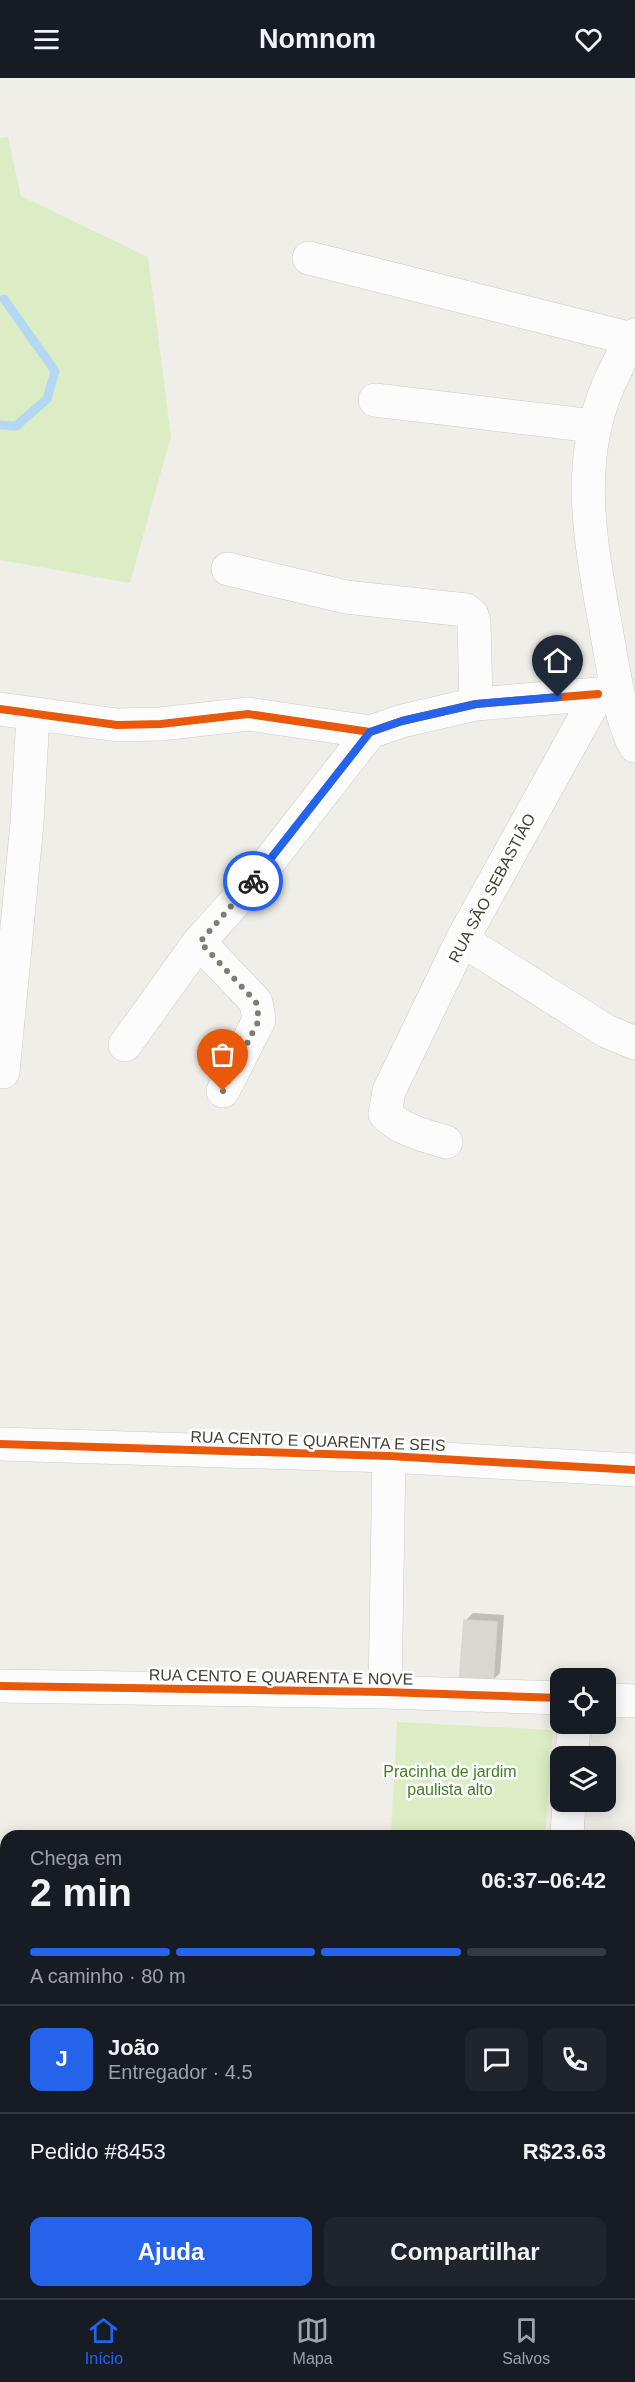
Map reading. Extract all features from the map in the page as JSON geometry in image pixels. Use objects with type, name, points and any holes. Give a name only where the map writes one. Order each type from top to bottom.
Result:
[{"type":"street","points":[[309,258],[633,337],[610,381],[593,426],[588,478],[590,536],[608,692],[635,746]]},
{"type":"street","points":[[375,400],[593,426]]},
{"type":"street","points":[[228,570],[346,597],[466,610],[472,615],[474,623],[476,704]]},
{"type":"street","points":[[0,709],[117,725],[161,724],[248,714],[370,732],[402,721],[476,704],[608,692]]},
{"type":"street","name":"RUA SÃO SEBASTIÃO","points":[[446,1142],[392,1122],[385,1114],[389,1091],[462,940],[608,692]]},
{"type":"street","points":[[3,1072],[27,823],[33,715]]},
{"type":"street","points":[[124,1045],[200,942],[253,882],[370,732]]},
{"type":"street","points":[[462,940],[606,1031],[635,1042]]},
{"type":"street","points":[[200,942],[256,1002],[259,1010],[259,1020],[223,1091]]},
{"type":"street","name":"RUA CENTO E QUARENTA E SEIS","points":[[0,1444],[389,1456],[635,1470]]},
{"type":"street","points":[[385,1692],[389,1456]]},
{"type":"street","name":"RUA CENTO E QUARENTA E NOVE","points":[[0,1686],[385,1692],[550,1698]]},
{"type":"street","points":[[616,1700],[635,1701]]},
{"type":"street","points":[[567,1830],[568,1812]]},
{"type":"green space","points":[[8,137],[21,196],[148,257],[171,436],[130,583],[0,560],[0,138]]},
{"type":"green space","name":"Pracinha de jardim paulista alto","points":[[397,1722],[550,1730],[550,1734],[553,1734],[545,1830],[391,1830]]},
{"type":"building","points":[[464,1620],[497,1622],[493,1682],[459,1685]]},
{"type":"waterway","points":[[0,425],[16,426],[47,399],[55,371],[4,299]]},
{"type":"cycle path","points":[[0,709],[117,725],[161,724],[248,714],[370,732],[402,721],[476,704],[598,694]]},
{"type":"cycle path","points":[[0,1444],[389,1456],[635,1470]]},
{"type":"cycle path","points":[[0,1686],[385,1692],[550,1698]]},
{"type":"way so far","points":[[223,1091],[259,1020],[259,1010],[256,1002],[200,942],[253,881]]},
{"type":"route","points":[[253,881],[370,732],[402,721],[476,704],[558,697]]}]
